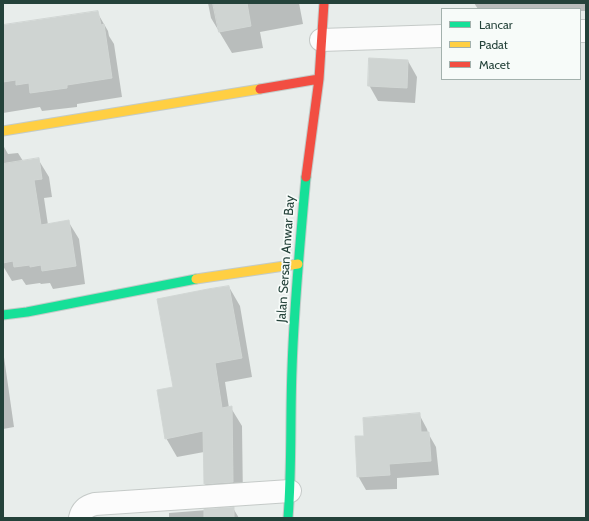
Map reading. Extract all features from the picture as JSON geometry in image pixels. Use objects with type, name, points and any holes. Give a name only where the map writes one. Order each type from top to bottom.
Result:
[{"type":"street","name":"Jalan Sersan Anwar Bay","points":[[288,518],[290,491],[292,369],[298,264],[306,176],[319,79],[324,3]]},
{"type":"street","points":[[321,40],[441,36]]},
{"type":"street","points":[[3,131],[319,79]]},
{"type":"street","points":[[3,315],[34,311],[206,277],[298,264]]},
{"type":"street","points":[[80,518],[83,510],[87,506],[95,504],[290,491]]},
{"type":"building","points":[[213,3],[247,3],[251,26],[219,32]]},
{"type":"building","points":[[98,11],[101,25],[104,24],[112,78],[67,85],[67,88],[30,93],[29,83],[16,85],[16,80],[3,82],[3,25]]},
{"type":"building","points":[[369,58],[408,60],[407,88],[368,86]]},
{"type":"building","points":[[39,158],[42,179],[34,180],[41,225],[69,220],[76,266],[42,271],[41,265],[14,267],[13,261],[3,263],[3,164]]},
{"type":"building","points":[[229,286],[242,358],[215,363],[222,408],[232,406],[233,482],[204,484],[203,431],[165,439],[157,390],[173,387],[157,299]]},
{"type":"building","points":[[420,413],[421,432],[429,432],[431,461],[389,464],[390,475],[357,477],[355,436],[364,436],[363,418]]},
{"type":"building","points":[[234,507],[234,518],[204,518],[204,509]]},
{"type":"traffic: fast","points":[[288,518],[294,321],[306,177]]},
{"type":"traffic: fast","points":[[3,315],[27,312],[196,279]]},
{"type":"traffic: slow","points":[[3,131],[260,89]]},
{"type":"traffic: slow","points":[[196,279],[298,264]]},
{"type":"traffic: jam","points":[[306,177],[319,79],[324,3]]},
{"type":"traffic: jam","points":[[260,89],[319,79]]}]
